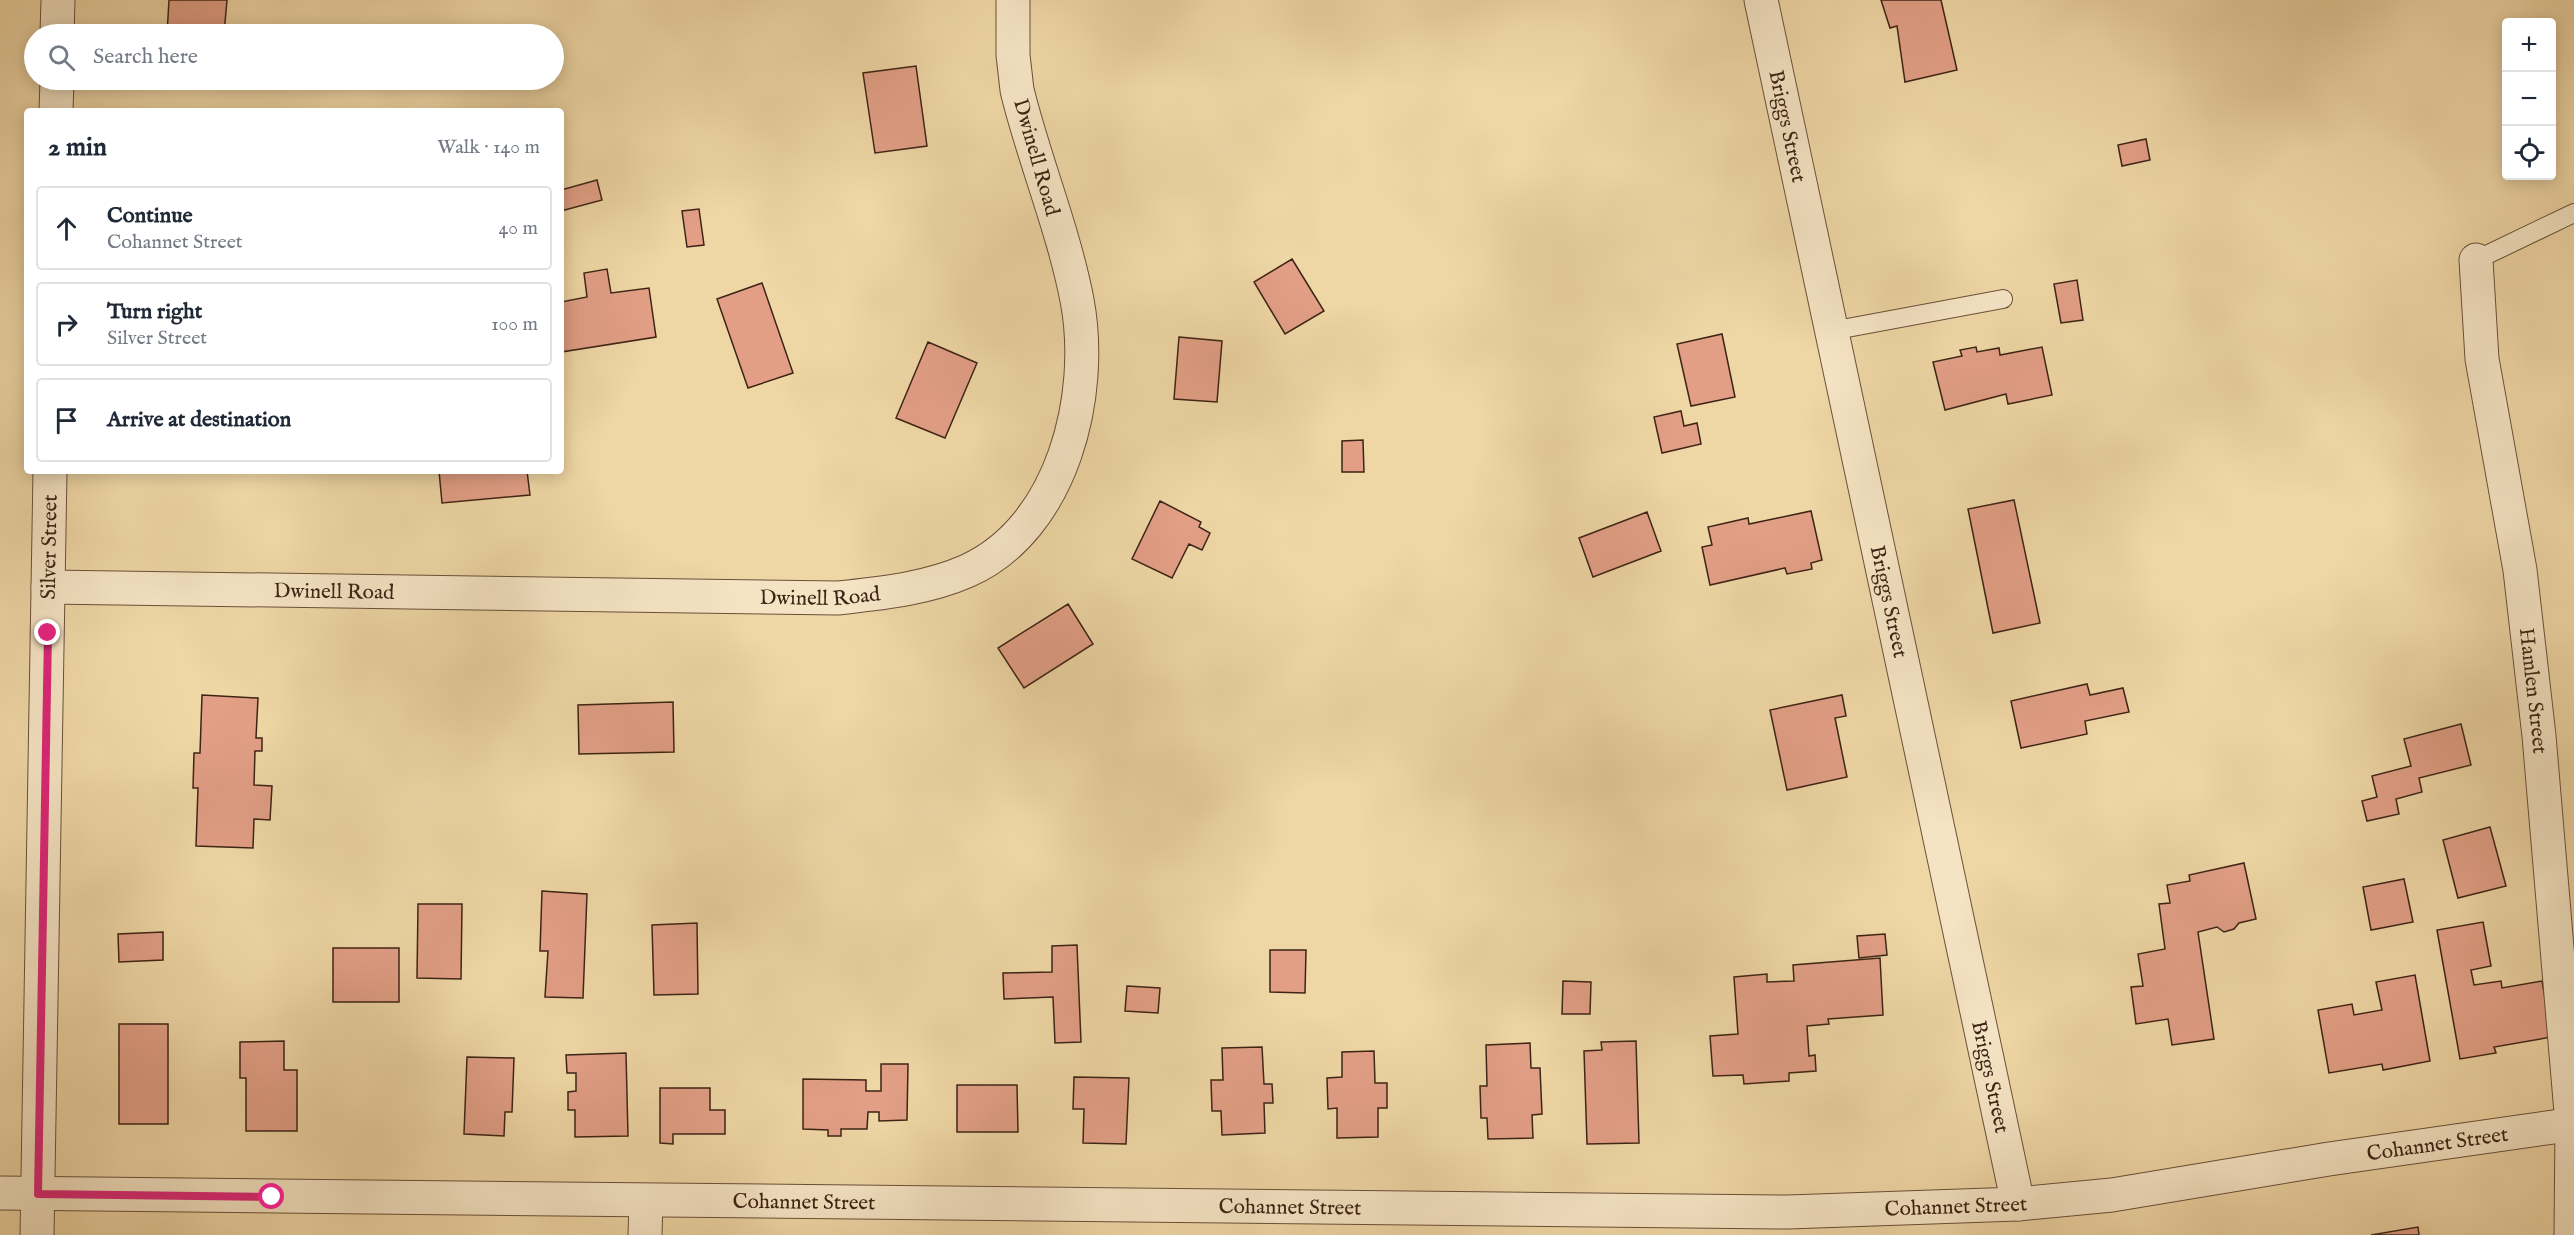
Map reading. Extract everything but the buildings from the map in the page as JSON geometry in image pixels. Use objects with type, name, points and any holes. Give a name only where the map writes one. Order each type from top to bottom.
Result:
[{"type":"street","points":[[57,24],[58,0]]},
{"type":"street","name":"Dwinell Road","points":[[48,587],[838,598],[926,586],[968,570],[1004,548],[1033,516],[1056,477],[1072,435],[1081,376],[1082,346],[1077,300],[1017,90],[1013,55],[1013,0]]},
{"type":"street","name":"Briggs Street","points":[[1761,0],[2018,1204]]},
{"type":"street","points":[[56,108],[57,90]]},
{"type":"street","name":"Hamlen Street","points":[[2476,260],[2482,359],[2520,570],[2540,736],[2573,1124],[2571,1235]]},
{"type":"street","name":"Silver Street","points":[[37,1235],[50,474]]},
{"type":"street","name":"Cohannet Street","points":[[0,1193],[646,1201],[1384,1222],[1776,1212],[2018,1204],[2112,1196],[2330,1159],[2573,1124]]},
{"type":"street","points":[[645,1235],[646,1201]]},
{"type":"lane","points":[[2476,260],[2574,213]]},
{"type":"lane","points":[[1831,331],[2003,299]]},
{"type":"route","points":[[48,633],[38,1194],[272,1197]]}]
